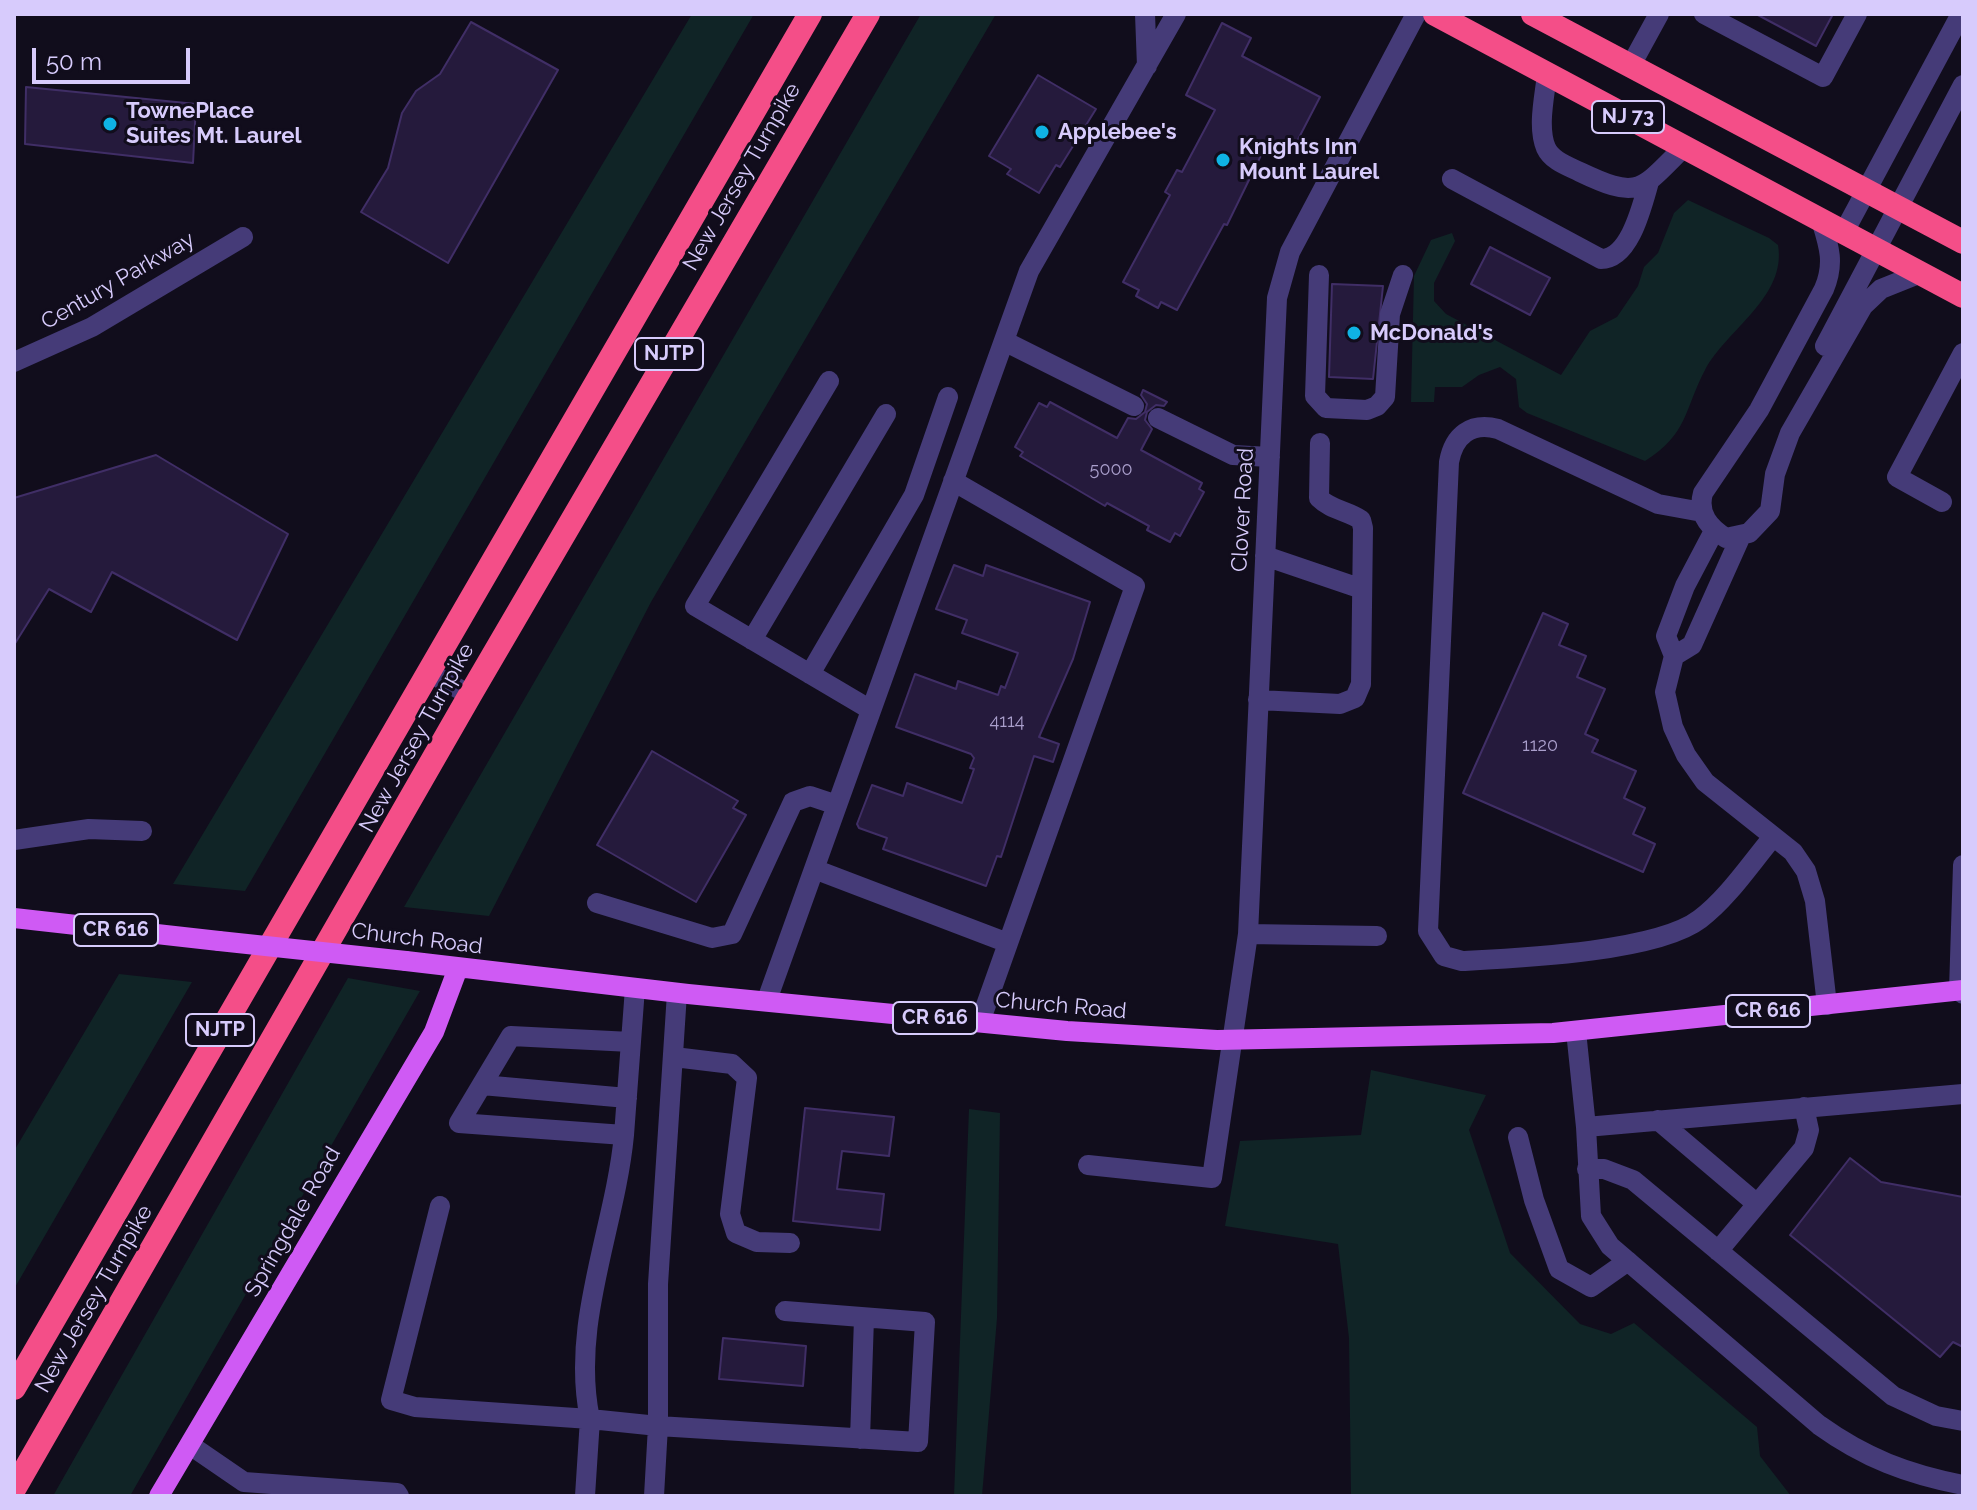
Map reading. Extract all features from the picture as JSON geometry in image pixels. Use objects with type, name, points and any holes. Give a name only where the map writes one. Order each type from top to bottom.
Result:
[{"type":"highway","name":"New Jersey Turnpike","points":[[14,1388],[810,14]]},
{"type":"highway","name":"New Jersey Turnpike","points":[[14,1489],[470,695],[868,14]]},
{"type":"highway","name":"NJ 73","points":[[1435,14],[1963,296]]},
{"type":"highway","name":"NJ 73","points":[[1533,14],[1963,242]]},
{"type":"main road","name":"Church Road","points":[[14,918],[677,993],[1118,1036],[1232,1040],[1415,1038],[1576,1031],[1962,991]]},
{"type":"main road","name":"Springdale Road","points":[[164,1494],[434,1032],[458,968]]},
{"type":"street","points":[[1145,14],[1147,66]]},
{"type":"street","points":[[767,1000],[1038,253],[1176,14]]},
{"type":"street","name":"Clover Road","points":[[1088,1165],[1212,1178],[1248,934],[1277,298],[1284,270],[1416,14]]},
{"type":"street","points":[[1630,67],[1659,14]]},
{"type":"street","points":[[1704,14],[1823,77],[1857,14]]},
{"type":"street","points":[[1844,232],[1961,14]]},
{"type":"street","points":[[1547,74],[1542,132],[1546,149],[1557,160],[1616,189],[1632,190],[1649,182],[1684,147]]},
{"type":"street","points":[[1813,392],[1825,345],[1963,85]]},
{"type":"street","points":[[1452,179],[1601,259],[1611,259],[1620,252],[1641,209],[1649,182]]},
{"type":"street","points":[[1821,220],[1831,253],[1830,274],[1759,410],[1708,481],[1700,502],[1702,512],[1714,531],[1726,538],[1740,538],[1757,527],[1770,511],[1781,453],[1813,392],[1872,296],[1921,273]]},
{"type":"street","name":"Century Parkway","points":[[14,362],[92,327],[243,237]]},
{"type":"street","points":[[1319,275],[1315,396],[1326,408],[1367,410],[1381,403],[1387,391],[1390,314],[1403,275]]},
{"type":"street","points":[[1004,341],[1134,406]]},
{"type":"street","points":[[1942,502],[1897,477],[1963,353]]},
{"type":"street","points":[[829,381],[695,606],[871,710]]},
{"type":"street","points":[[810,674],[914,495],[948,397]]},
{"type":"street","points":[[752,640],[886,414]]},
{"type":"street","points":[[1158,418],[1233,455],[1270,457]]},
{"type":"street","points":[[1702,512],[1658,504],[1498,429],[1472,428],[1456,439],[1449,462],[1428,931],[1444,956],[1462,961],[1630,945],[1664,937],[1703,917],[1773,837]]},
{"type":"street","points":[[1258,700],[1340,704],[1355,698],[1361,684],[1361,520],[1326,505],[1319,498],[1320,443]]},
{"type":"street","points":[[953,481],[1135,586],[980,1022]]},
{"type":"street","points":[[1714,531],[1685,586],[1666,636],[1674,656],[1664,689],[1678,741],[1705,782],[1798,857],[1813,888],[1827,1005]]},
{"type":"street","points":[[1674,656],[1692,645],[1740,538]]},
{"type":"street","points":[[1265,556],[1362,589]]},
{"type":"street","points":[[428,672],[470,695]]},
{"type":"street","points":[[597,903],[712,938],[732,934],[793,802],[810,796],[837,805]]},
{"type":"street","points":[[14,840],[89,829],[142,831]]},
{"type":"street","points":[[1962,991],[1963,865]]},
{"type":"street","points":[[814,869],[1008,943]]},
{"type":"street","points":[[1248,934],[1377,936]]},
{"type":"street","points":[[585,1496],[590,1419],[583,1384],[599,1248],[621,1170],[635,988]]},
{"type":"street","points":[[654,1496],[658,1426],[658,1284],[677,993]]},
{"type":"street","points":[[1576,1031],[1591,1216],[1610,1246],[1819,1425],[1856,1451],[1920,1477],[1963,1485]]},
{"type":"street","points":[[624,1135],[459,1123],[511,1036],[631,1042]]},
{"type":"street","points":[[674,1057],[732,1064],[747,1078],[730,1214],[736,1233],[757,1242],[790,1243]]},
{"type":"street","points":[[482,1085],[627,1098]]},
{"type":"street","points":[[1586,1127],[1963,1094]]},
{"type":"street","points":[[1718,1251],[1804,1148],[1809,1130],[1804,1107]]},
{"type":"street","points":[[1658,1120],[1757,1204]]},
{"type":"street","points":[[1518,1137],[1534,1200],[1559,1269],[1591,1287],[1628,1261]]},
{"type":"street","points":[[1587,1169],[1604,1169],[1633,1180],[1893,1396],[1925,1412],[1963,1421]]},
{"type":"street","points":[[440,1206],[391,1400],[415,1407],[918,1442],[925,1322],[785,1311]]},
{"type":"street","points":[[860,1439],[864,1318]]},
{"type":"street","points":[[190,1445],[240,1489],[397,1493],[399,1496]]},
{"type":"green space","points":[[692,14],[754,14],[245,891],[173,884]]},
{"type":"green space","points":[[921,14],[996,14],[651,602],[489,916],[404,907]]},
{"type":"green space","points":[[1688,200],[1769,238],[1778,245],[1778,264],[1764,297],[1715,355],[1677,431],[1659,451],[1645,461],[1527,413],[1519,407],[1516,379],[1500,367],[1479,375],[1462,387],[1435,387],[1434,402],[1411,402],[1414,276],[1431,240],[1452,233],[1455,241],[1434,283],[1434,301],[1446,314],[1561,375],[1590,331],[1617,317],[1638,286],[1644,267],[1658,253],[1674,213]]},
{"type":"green space","points":[[119,974],[192,982],[14,1289],[14,1151]]},
{"type":"green space","points":[[348,978],[420,991],[130,1496],[53,1496]]},
{"type":"green space","points":[[1371,1070],[1486,1095],[1469,1130],[1510,1253],[1580,1324],[1611,1334],[1634,1323],[1757,1427],[1760,1456],[1791,1496],[1351,1496],[1349,1338],[1338,1244],[1225,1226],[1240,1141],[1361,1135]]},
{"type":"green space","points":[[969,1109],[1000,1113],[997,1318],[982,1496],[954,1496]]},
{"type":"building","points":[[1756,14],[1833,14],[1816,46]]},
{"type":"building","points":[[471,22],[558,70],[448,263],[361,212],[388,168],[402,113],[416,91],[440,74]]},
{"type":"building","name":"Knights Inn Mount Laurel","points":[[1222,23],[1251,38],[1242,56],[1320,97],[1292,151],[1269,139],[1227,225],[1224,224],[1177,310],[1161,302],[1158,308],[1136,296],[1139,290],[1123,282],[1170,195],[1165,192],[1177,170],[1182,172],[1215,110],[1186,95]]},
{"type":"building","name":"Applebee's","points":[[1038,75],[1096,109],[1060,167],[1056,165],[1039,193],[1007,174],[1011,169],[989,156]]},
{"type":"building","name":"TownePlace Suites Mt. Laurel","points":[[26,87],[196,104],[193,163],[25,144]]},
{"type":"building","points":[[1490,247],[1550,278],[1530,315],[1471,284]]},
{"type":"building","name":"McDonald's","points":[[1332,284],[1383,286],[1373,379],[1329,377]]},
{"type":"building","points":[[1143,390],[1167,402],[1147,412],[1145,420],[1152,429],[1141,450],[1202,483],[1199,489],[1204,492],[1180,536],[1175,533],[1170,542],[1147,530],[1149,526],[1107,503],[1105,506],[1020,456],[1023,452],[1015,447],[1039,403],[1047,407],[1050,402],[1117,438],[1128,418],[1136,419],[1145,412],[1147,404],[1141,395]]},
{"type":"building","points":[[156,455],[288,534],[237,640],[112,572],[91,612],[49,589],[14,645],[14,498]]},
{"type":"building","points":[[954,565],[983,576],[986,565],[1090,602],[1073,659],[1039,737],[1059,744],[1053,762],[1034,756],[1001,857],[997,856],[986,886],[883,849],[887,838],[859,828],[857,824],[872,785],[903,796],[907,783],[962,803],[974,769],[970,768],[974,758],[971,754],[896,727],[915,674],[956,689],[958,681],[998,695],[1001,686],[1005,688],[1018,653],[962,633],[967,620],[936,609]]},
{"type":"building","points":[[1543,613],[1568,624],[1559,645],[1586,656],[1577,677],[1605,689],[1585,734],[1598,740],[1592,752],[1636,771],[1624,798],[1645,808],[1633,834],[1655,844],[1643,872],[1463,793]]},
{"type":"building","points":[[652,751],[738,801],[733,808],[746,815],[696,902],[597,845]]},
{"type":"building","points":[[805,1108],[894,1117],[889,1156],[842,1151],[837,1189],[884,1194],[880,1230],[793,1221]]},
{"type":"building","points":[[1850,1158],[1881,1182],[1963,1197],[1963,1347],[1953,1342],[1940,1357],[1790,1235]]},
{"type":"building","points":[[723,1338],[806,1346],[803,1386],[719,1379]]},
{"type":"place","name":"TownePlace Suites Mt. Laurel","points":[[110,124]]},
{"type":"place","name":"Applebee's","points":[[1042,132]]},
{"type":"place","name":"Knights Inn Mount Laurel","points":[[1223,160]]},
{"type":"place","name":"McDonald's","points":[[1354,333]]}]
